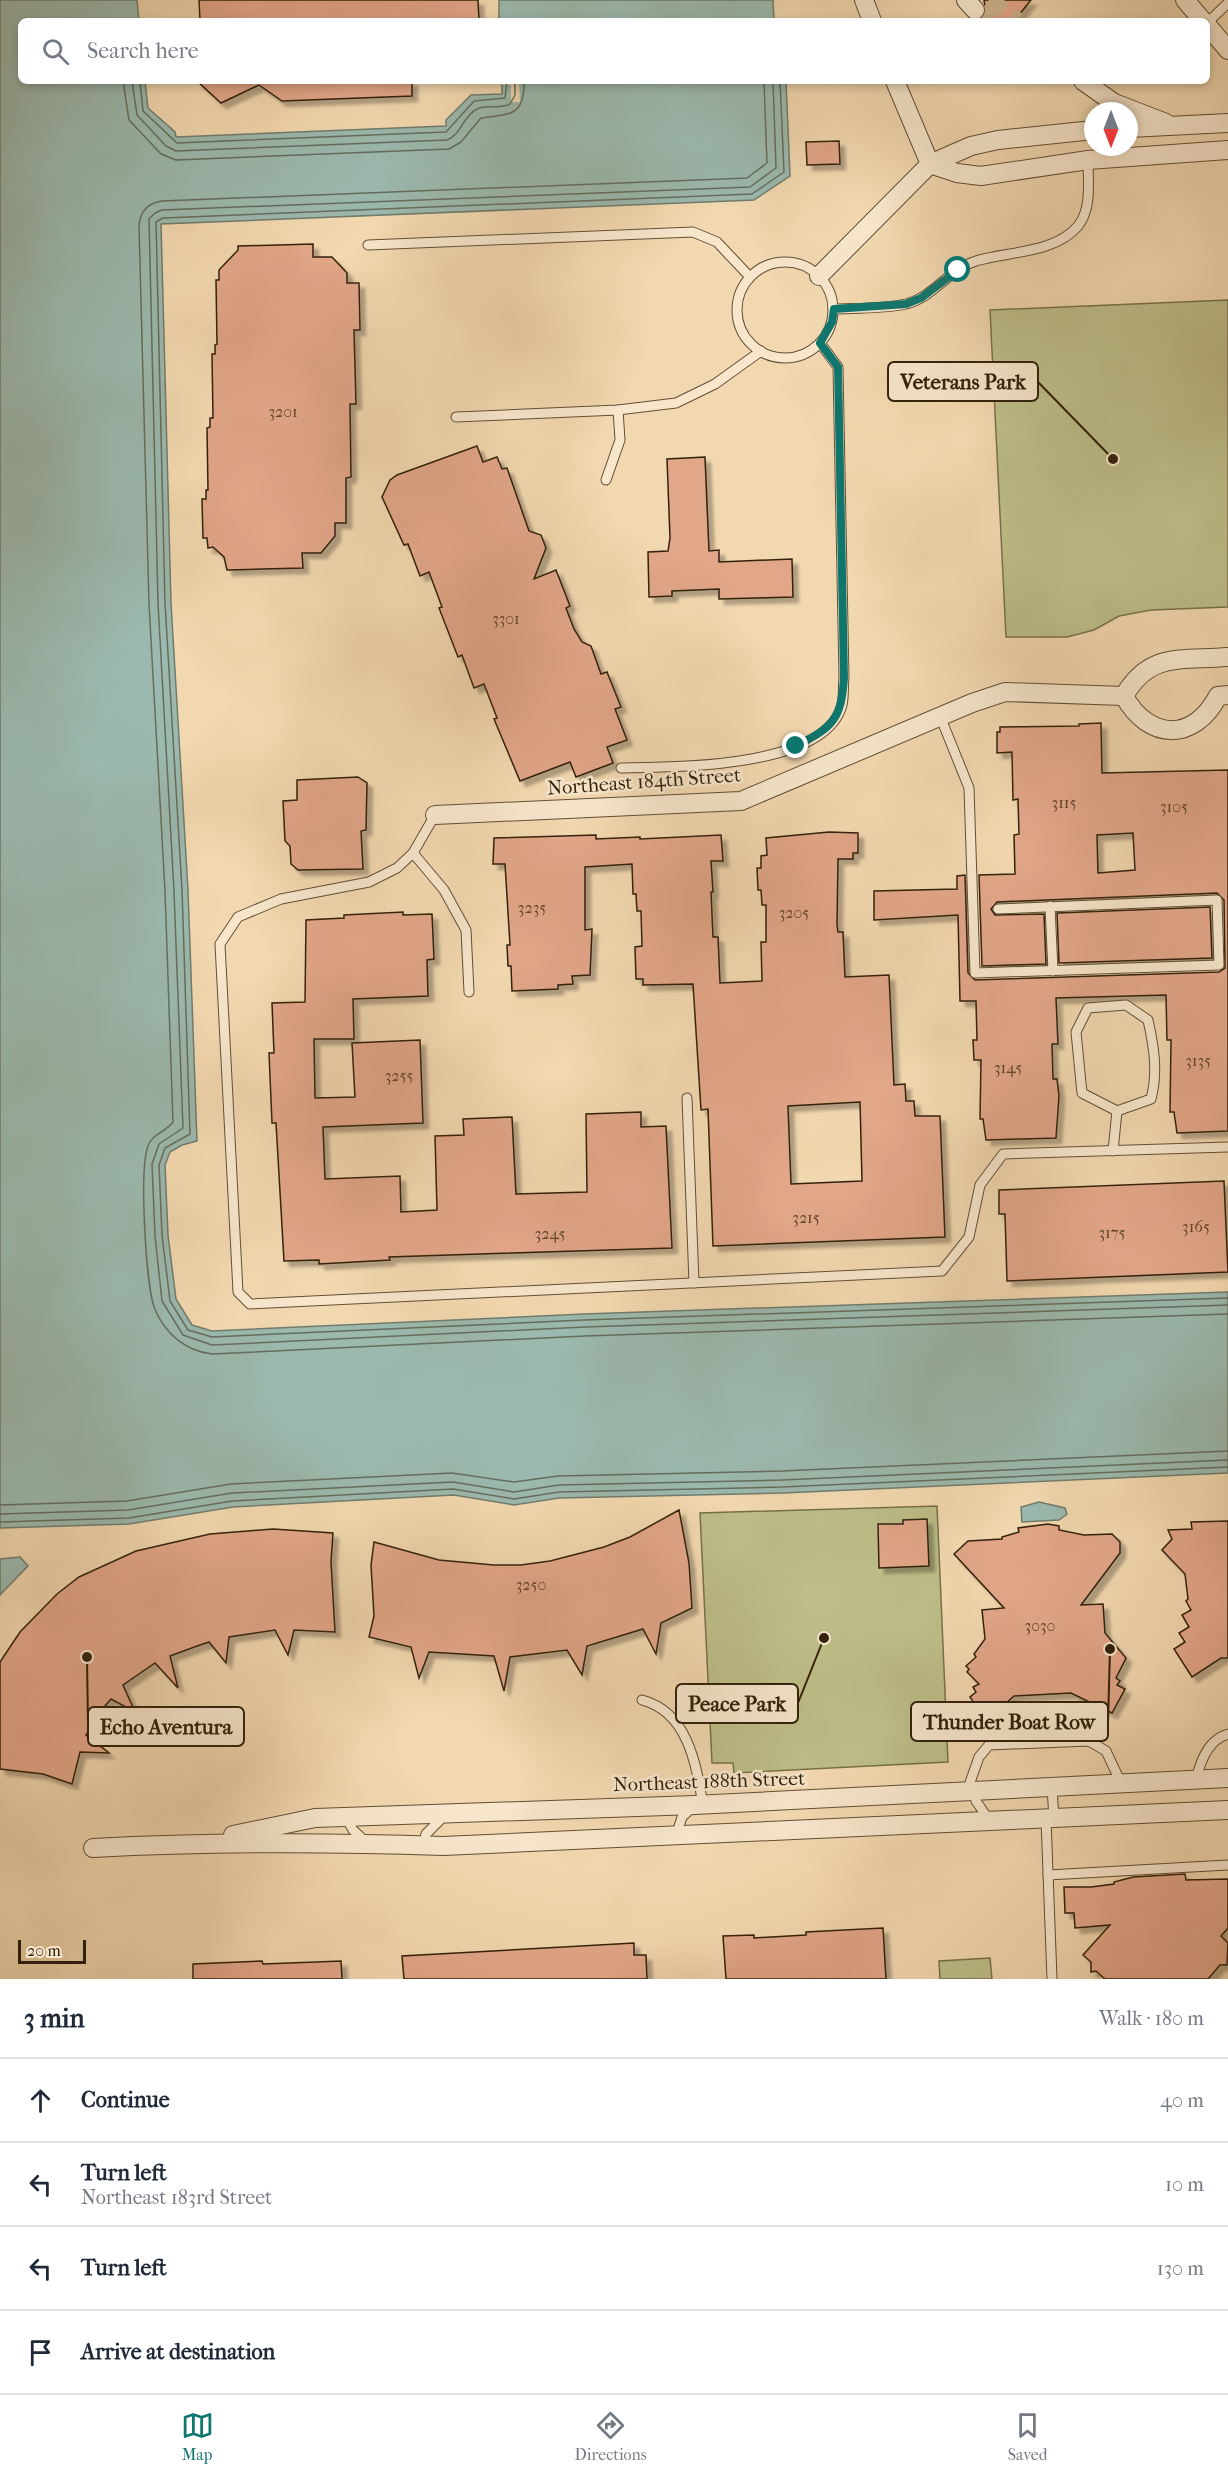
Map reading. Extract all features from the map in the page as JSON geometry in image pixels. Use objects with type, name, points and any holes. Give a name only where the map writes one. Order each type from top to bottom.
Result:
[{"type":"street","points":[[864,0],[871,18]]},
{"type":"street","points":[[1185,0],[1201,18]]},
{"type":"street","points":[[1210,28],[1228,50]]},
{"type":"street","points":[[897,84],[930,164],[957,173],[981,176],[1088,160],[1228,150]]},
{"type":"street","points":[[1087,84],[1114,103],[1170,125]]},
{"type":"street","points":[[1138,127],[1228,123]]},
{"type":"street","points":[[819,276],[930,164],[971,146],[998,140],[1084,131]]},
{"type":"street","points":[[1228,657],[1169,660],[1150,666],[1134,679],[1124,696],[1133,712],[1146,724],[1163,730],[1181,729],[1197,723],[1210,711],[1218,696],[1228,695]]},
{"type":"street","name":"Northeast 184th Street","points":[[435,815],[741,801],[940,716],[1005,692],[1124,696]]},
{"type":"street","name":"Northeast 188th Street","points":[[193,1843],[315,1818],[345,1816],[699,1805],[1228,1778]]},
{"type":"street","name":"Northeast 188th Street","points":[[93,1848],[193,1843],[423,1845],[676,1836],[1228,1810]]},
{"type":"lane","points":[[1210,19],[1228,3]]},
{"type":"lane","points":[[834,309],[906,304],[921,298],[974,261],[1028,250],[1068,236],[1079,225],[1087,211],[1088,160]]},
{"type":"lane","points":[[368,245],[693,232],[717,242],[750,277]]},
{"type":"lane","points":[[792,262],[807,267],[819,276],[829,289],[834,309],[832,322],[820,343],[799,356],[783,358],[761,351],[744,334],[738,320],[737,305],[741,290],[750,277],[762,268],[776,263],[792,262]]},
{"type":"lane","points":[[621,768],[693,767],[735,763],[770,756],[816,736],[834,721],[842,706],[844,678],[838,367],[820,343]]},
{"type":"lane","points":[[456,417],[618,410],[676,402],[715,384],[761,351]]},
{"type":"lane","points":[[606,480],[620,440],[618,410]]},
{"type":"lane","points":[[940,716],[969,788],[975,973],[1219,965],[1217,900],[998,909]]},
{"type":"lane","points":[[435,815],[413,853],[397,868],[369,882],[281,899],[238,917],[220,944],[238,1292],[250,1304],[942,1271],[969,1237],[980,1185],[1003,1154],[1228,1147]]},
{"type":"lane","points":[[413,853],[444,890],[466,930],[469,992]]},
{"type":"lane","points":[[1050,906],[1053,971]]},
{"type":"lane","points":[[1126,1005],[1148,1020],[1157,1078],[1151,1100],[1118,1111],[1083,1094],[1076,1032],[1088,1008],[1126,1005]]},
{"type":"lane","points":[[687,1098],[694,1283]]},
{"type":"lane","points":[[1113,1151],[1118,1111]]},
{"type":"lane","points":[[642,1700],[653,1703],[681,1726],[696,1765],[699,1805],[682,1817],[676,1836]]},
{"type":"lane","points":[[1196,1779],[1199,1767],[1209,1748],[1222,1735],[1228,1734]]},
{"type":"lane","points":[[990,1821],[971,1791],[979,1757],[989,1745],[1089,1741],[1106,1751],[1120,1783]]},
{"type":"lane","points":[[1052,1787],[1048,1875],[1052,1979]]},
{"type":"lane","points":[[423,1845],[426,1834],[449,1813]]},
{"type":"lane","points":[[345,1816],[353,1830],[367,1843]]},
{"type":"lane","points":[[1048,1875],[1228,1865]]},
{"type":"green space","points":[[1228,300],[1228,607],[1151,610],[1119,616],[1094,630],[1067,637],[1006,637],[990,310]]},
{"type":"green space","points":[[937,1506],[948,1762],[734,1773],[733,1763],[712,1763],[700,1513]]},
{"type":"green space","points":[[990,1958],[992,1979],[940,1979],[939,1961]]},
{"type":"water","points":[[0,0],[137,0],[139,18],[18,18],[18,84],[145,84],[148,108],[175,132],[176,137],[446,126],[446,120],[471,95],[502,94],[502,84],[786,84],[790,176],[754,200],[161,224],[171,603],[188,890],[197,1141],[182,1145],[170,1152],[165,1165],[168,1235],[176,1299],[192,1325],[212,1331],[584,1314],[1228,1292],[1228,1473],[783,1493],[559,1498],[514,1505],[454,1495],[233,1507],[129,1524],[0,1528]]},
{"type":"water","points":[[499,0],[773,0],[774,18],[499,18]]},
{"type":"water","points":[[1039,1502],[1065,1508],[1067,1514],[1059,1520],[1022,1522],[1021,1507]]},
{"type":"water","points":[[20,1557],[28,1566],[0,1595],[0,1559]]},
{"type":"pier","points":[[519,84],[520,102],[511,102],[511,85],[502,85]]},
{"type":"building","points":[[199,0],[478,0],[479,18],[200,18]]},
{"type":"building","points":[[984,0],[1031,0],[1016,18],[980,18],[986,13]]},
{"type":"building","points":[[200,84],[412,84],[412,96],[282,101],[259,85],[221,103]]},
{"type":"building","points":[[839,141],[840,164],[807,165],[806,142]]},
{"type":"building","points":[[313,244],[313,257],[332,257],[347,273],[347,283],[359,283],[360,330],[354,330],[356,404],[350,404],[351,477],[346,478],[346,523],[335,523],[335,536],[321,553],[302,553],[303,568],[227,570],[224,557],[213,547],[208,548],[207,538],[203,538],[202,499],[206,499],[206,490],[208,490],[207,428],[210,427],[210,418],[213,418],[212,354],[215,354],[217,344],[216,280],[219,280],[219,270],[238,250],[238,246]]},
{"type":"building","points":[[477,446],[483,462],[497,457],[502,469],[507,468],[529,531],[541,535],[546,548],[534,579],[556,570],[570,606],[566,608],[574,629],[582,642],[591,646],[601,674],[607,672],[621,707],[615,709],[627,740],[607,747],[613,763],[576,777],[570,762],[520,781],[494,719],[497,718],[484,684],[474,688],[462,655],[458,657],[439,608],[442,607],[429,572],[420,576],[408,544],[404,545],[382,497],[390,480],[397,475]]},
{"type":"building","points":[[705,457],[709,551],[719,550],[719,562],[792,559],[793,597],[719,599],[719,589],[672,591],[672,596],[649,597],[648,552],[668,551],[670,538],[667,459]]},
{"type":"building","points":[[1101,723],[1102,773],[1228,770],[1228,1131],[1177,1133],[1174,1112],[1170,1112],[1171,1040],[1167,1040],[1166,995],[1056,998],[1058,1044],[1052,1044],[1053,1079],[1057,1079],[1059,1096],[1056,1138],[986,1140],[983,1119],[980,1119],[981,1060],[974,1060],[973,1040],[977,1040],[976,1001],[960,1001],[958,915],[874,920],[874,891],[957,889],[957,876],[965,875],[968,973],[975,980],[1219,972],[1225,968],[1224,900],[1217,893],[997,902],[991,909],[995,915],[1044,914],[1046,964],[982,966],[979,875],[1015,874],[1014,835],[1019,834],[1018,799],[1013,800],[1012,752],[997,753],[997,732],[1000,732],[1000,727],[1079,726],[1079,724]],"holes":[[[1133,833],[1135,870],[1098,873],[1097,835]]]},
{"type":"building","points":[[358,777],[367,783],[366,830],[361,831],[363,869],[298,870],[291,864],[290,846],[285,841],[283,801],[297,800],[297,780]]},
{"type":"building","points":[[829,832],[858,833],[858,853],[853,853],[853,859],[838,859],[837,925],[838,932],[843,932],[845,977],[889,975],[894,1085],[905,1084],[906,1101],[914,1101],[915,1116],[940,1116],[945,1237],[713,1246],[708,1109],[701,1110],[693,984],[643,985],[643,979],[636,979],[635,947],[642,946],[641,911],[637,911],[636,894],[633,894],[632,864],[585,867],[585,930],[592,929],[590,975],[572,976],[573,984],[558,985],[558,989],[512,991],[511,966],[508,966],[507,945],[510,945],[505,864],[493,864],[494,838],[596,835],[596,839],[640,837],[640,839],[721,835],[723,861],[711,861],[713,937],[718,937],[720,983],[762,981],[761,942],[766,942],[766,905],[762,905],[761,890],[758,890],[757,868],[761,868],[761,856],[767,855],[766,838]],"holes":[[[860,1102],[862,1181],[791,1184],[788,1106]]]},
{"type":"building","points":[[1210,907],[1212,958],[1059,963],[1057,913]]},
{"type":"building","points":[[403,912],[403,915],[432,914],[434,959],[427,960],[428,996],[353,999],[354,1039],[314,1039],[315,1098],[355,1097],[352,1043],[420,1040],[423,1123],[323,1127],[325,1179],[400,1176],[401,1212],[437,1210],[435,1136],[464,1135],[463,1119],[512,1117],[516,1194],[587,1192],[586,1114],[641,1112],[641,1127],[666,1126],[672,1248],[389,1257],[390,1260],[319,1264],[319,1260],[284,1261],[276,1123],[272,1123],[269,1053],[274,1053],[272,1003],[305,1002],[306,920],[344,918],[344,915]]},
{"type":"building","points":[[1224,1181],[1228,1272],[1007,1281],[1005,1214],[999,1214],[999,1190]]},
{"type":"building","points":[[679,1510],[689,1563],[692,1608],[661,1623],[656,1654],[643,1629],[587,1646],[582,1675],[567,1650],[510,1657],[504,1691],[494,1656],[429,1652],[419,1678],[411,1647],[369,1637],[374,1616],[371,1565],[374,1542],[439,1560],[521,1565],[550,1561],[604,1547],[630,1537]]},
{"type":"building","points":[[927,1519],[929,1566],[879,1568],[878,1524],[903,1524],[903,1520]]},
{"type":"building","points":[[1228,1521],[1228,1658],[1221,1658],[1192,1677],[1174,1649],[1185,1642],[1179,1633],[1189,1627],[1182,1615],[1191,1610],[1186,1601],[1188,1599],[1185,1574],[1162,1550],[1172,1539],[1168,1530],[1192,1529],[1191,1522]]},
{"type":"building","points":[[1048,1524],[1059,1526],[1059,1530],[1084,1535],[1112,1534],[1120,1542],[1120,1553],[1081,1605],[1103,1604],[1105,1633],[1126,1658],[1116,1678],[1120,1681],[1117,1685],[1125,1689],[1112,1713],[1071,1693],[1014,1696],[986,1721],[970,1697],[976,1692],[973,1687],[979,1684],[967,1672],[969,1669],[966,1666],[976,1657],[974,1654],[985,1639],[982,1610],[1004,1608],[954,1554],[968,1541],[1002,1539],[1002,1537],[1019,1532],[1018,1528]]},
{"type":"building","points":[[273,1529],[333,1533],[331,1562],[335,1632],[294,1630],[288,1655],[275,1630],[229,1637],[226,1663],[209,1642],[197,1646],[170,1656],[178,1688],[155,1663],[123,1685],[135,1712],[111,1699],[99,1713],[86,1735],[109,1753],[80,1752],[72,1784],[43,1774],[0,1769],[0,1662],[20,1632],[57,1594],[79,1577],[136,1551],[210,1534]]},
{"type":"building","points":[[1185,1874],[1186,1880],[1228,1879],[1228,1928],[1221,1936],[1228,1943],[1227,1965],[1220,1965],[1208,1979],[1105,1979],[1096,1971],[1091,1972],[1091,1962],[1083,1955],[1110,1925],[1075,1928],[1074,1913],[1065,1913],[1064,1887],[1091,1887],[1114,1884],[1114,1882],[1133,1877]]},
{"type":"building","points":[[883,1928],[886,1979],[726,1979],[723,1936],[754,1935],[754,1938],[806,1935],[806,1932]]},
{"type":"building","points":[[634,1943],[634,1955],[646,1955],[647,1979],[404,1979],[402,1956]]},
{"type":"building","points":[[262,1961],[263,1964],[341,1961],[342,1979],[193,1979],[193,1964]]},
{"type":"tunnel","points":[[989,0],[1013,18]]},
{"type":"tunnel","points":[[975,10],[987,18]]},
{"type":"place","name":"Veterans Park","points":[[1113,459]]},
{"type":"place","name":"Peace Park","points":[[824,1638]]},
{"type":"place","name":"Thunder Boat Row","points":[[1110,1649]]},
{"type":"place","name":"Echo Aventura","points":[[87,1657]]},
{"type":"route","points":[[796,746],[816,736],[834,721],[842,706],[844,678],[838,367],[820,343],[826,337],[834,309],[906,304],[921,298],[958,270]]}]
